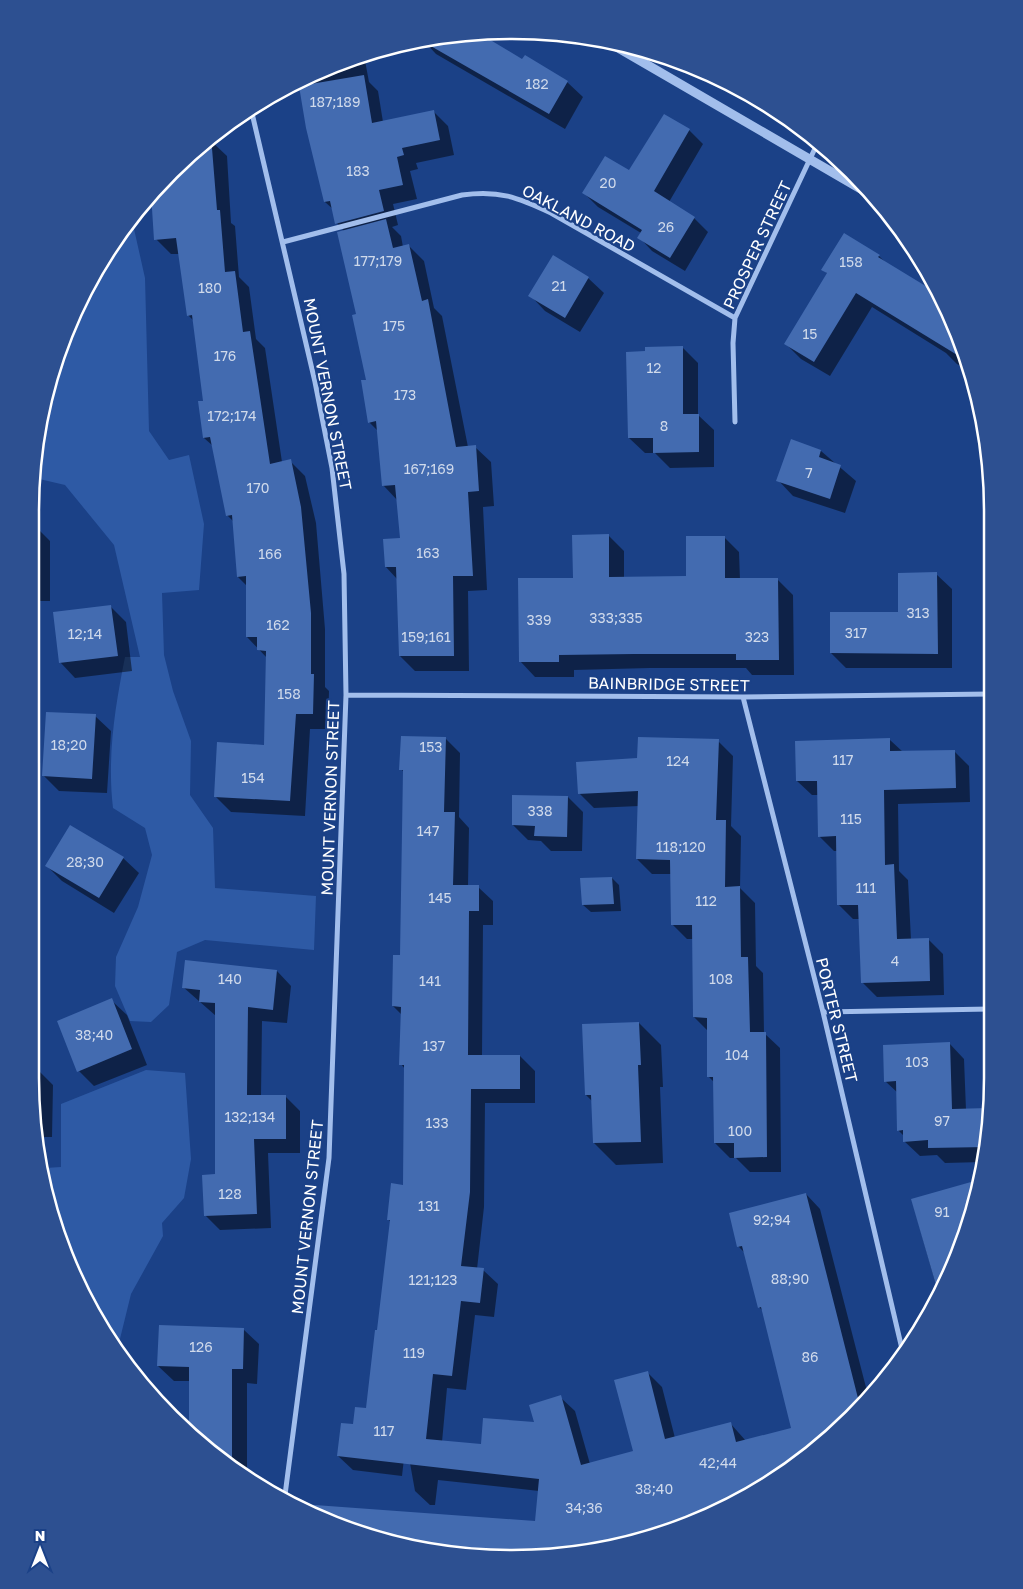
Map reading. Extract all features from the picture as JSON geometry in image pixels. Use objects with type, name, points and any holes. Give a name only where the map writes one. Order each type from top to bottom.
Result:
[{"type":"street","points":[[628,54],[851,183]]},
{"type":"street","name":"MOUNT VERNON STREET","points":[[253,116],[315,382],[334,486],[344,574],[346,695],[329,1158],[284,1492]]},
{"type":"street","name":"PROSPER STREET","points":[[736,422],[733,343],[735,318],[815,150]]},
{"type":"street","name":"OAKLAND ROAD","points":[[283,242],[462,195],[482,192],[503,194],[521,199],[551,213],[735,318]]},
{"type":"street","name":"BAINBRIDGE STREET","points":[[346,695],[743,697],[984,694]]},
{"type":"street","name":"PORTER STREET","points":[[743,697],[823,1012],[901,1346]]},
{"type":"street","points":[[823,1012],[984,1009]]},
{"type":"shaded area","points":[[134,227],[145,278],[149,431],[169,460],[189,455],[204,524],[199,590],[162,593],[164,655],[173,691],[191,741],[190,795],[213,828],[215,888],[316,896],[314,950],[205,940],[177,952],[169,1005],[151,1022],[130,1021],[115,986],[116,957],[138,907],[152,855],[145,828],[113,808],[111,789],[113,732],[125,657],[140,657],[114,545],[65,485],[40,479],[48,419],[55,389],[75,331],[88,302],[102,275]]},
{"type":"shaded area","points":[[146,1070],[185,1073],[191,1159],[184,1198],[162,1223],[163,1236],[131,1294],[119,1342],[88,1287],[64,1229],[55,1200],[48,1168],[61,1167],[61,1104]]},
{"type":"building","points":[[490,40],[522,59],[525,55],[568,81],[549,114],[431,46]]},
{"type":"building","points":[[364,75],[372,123],[434,110],[440,140],[402,148],[404,155],[397,157],[403,185],[379,190],[384,211],[335,224],[330,201],[324,202],[306,128],[300,89],[311,84]]},
{"type":"building","points":[[664,114],[690,129],[654,191],[695,217],[670,258],[637,238],[642,230],[582,193],[605,156],[629,170]]},
{"type":"building","points":[[212,146],[217,210],[220,210],[225,272],[235,271],[243,332],[250,331],[270,464],[291,459],[301,507],[311,613],[311,674],[314,674],[313,714],[296,714],[290,801],[214,797],[217,742],[264,745],[266,651],[257,650],[257,637],[246,637],[246,576],[237,577],[232,515],[226,516],[210,437],[203,438],[198,401],[203,401],[192,315],[187,316],[176,238],[154,240],[152,205],[177,177]]},
{"type":"building","points":[[386,219],[393,248],[409,244],[422,301],[428,299],[456,447],[476,445],[479,491],[468,492],[473,576],[453,576],[454,656],[399,656],[396,567],[385,567],[383,539],[400,538],[395,485],[382,486],[376,421],[368,423],[361,380],[366,380],[352,315],[356,314],[337,232]]},
{"type":"building","points":[[844,233],[880,255],[878,257],[927,287],[957,355],[856,293],[814,362],[784,344],[827,273],[821,270]]},
{"type":"building","points":[[553,255],[589,277],[565,318],[528,296]]},
{"type":"building","points":[[683,346],[683,414],[699,414],[699,452],[653,453],[653,438],[628,438],[626,352],[645,351],[645,347]]},
{"type":"building","points":[[791,439],[821,450],[819,457],[841,465],[830,499],[776,481]]},
{"type":"building","points":[[609,534],[609,577],[686,576],[686,536],[725,536],[725,578],[778,578],[779,660],[736,660],[736,654],[634,654],[559,655],[559,662],[519,662],[518,578],[573,578],[572,535]]},
{"type":"building","points":[[937,572],[938,654],[830,653],[830,612],[898,612],[898,573]]},
{"type":"building","points":[[111,605],[118,656],[59,663],[53,612]]},
{"type":"building","points":[[46,712],[96,714],[92,779],[42,776]]},
{"type":"building","points":[[401,736],[446,737],[444,812],[455,812],[453,885],[479,885],[479,911],[469,911],[468,1055],[520,1055],[520,1089],[471,1089],[470,1192],[461,1266],[484,1268],[480,1303],[461,1301],[452,1376],[433,1374],[426,1439],[481,1444],[483,1418],[534,1422],[529,1405],[561,1395],[581,1465],[633,1451],[614,1380],[648,1371],[665,1439],[731,1422],[736,1442],[791,1428],[761,1307],[758,1308],[742,1246],[737,1247],[729,1213],[806,1193],[858,1399],[823,1433],[774,1471],[721,1501],[663,1525],[604,1541],[573,1546],[512,1550],[481,1549],[419,1541],[389,1534],[360,1525],[310,1505],[535,1521],[539,1479],[337,1456],[341,1423],[353,1424],[355,1407],[366,1408],[390,1220],[387,1220],[391,1183],[403,1185],[404,1065],[399,1065],[401,1007],[392,1006],[393,955],[400,955],[403,770],[399,770]]},
{"type":"building","points":[[638,737],[719,739],[716,820],[726,820],[725,887],[740,886],[741,957],[748,957],[750,1032],[766,1032],[767,1157],[734,1158],[734,1143],[714,1143],[713,1077],[707,1077],[707,1018],[693,1017],[692,925],[671,925],[670,860],[636,859],[638,791],[578,794],[576,762],[637,758]]},
{"type":"building","points":[[890,738],[890,751],[955,750],[956,788],[884,790],[885,865],[894,864],[897,939],[929,938],[930,981],[861,983],[858,905],[837,905],[836,836],[818,837],[817,781],[796,781],[795,741]]},
{"type":"building","points":[[512,795],[568,796],[567,837],[534,836],[535,826],[512,825]]},
{"type":"building","points":[[70,825],[124,857],[99,898],[45,866]]},
{"type":"building","points":[[612,877],[614,904],[582,905],[580,878]]},
{"type":"building","points":[[185,960],[277,970],[273,1010],[248,1007],[247,1095],[286,1095],[286,1139],[254,1139],[257,1214],[204,1216],[202,1175],[215,1174],[215,1003],[199,1002],[200,990],[182,988]]},
{"type":"building","points":[[112,998],[132,1049],[77,1072],[57,1021]]},
{"type":"building","points":[[639,1022],[641,1065],[638,1065],[641,1142],[593,1143],[591,1095],[585,1095],[582,1024]]},
{"type":"building","points":[[950,1042],[952,1109],[983,1108],[979,1147],[928,1148],[928,1140],[903,1142],[903,1130],[897,1131],[896,1081],[884,1082],[883,1045]]},
{"type":"building","points":[[972,1182],[959,1229],[936,1285],[911,1199]]},
{"type":"building","points":[[159,1325],[244,1328],[243,1369],[232,1369],[232,1459],[189,1423],[189,1367],[157,1366]]}]
